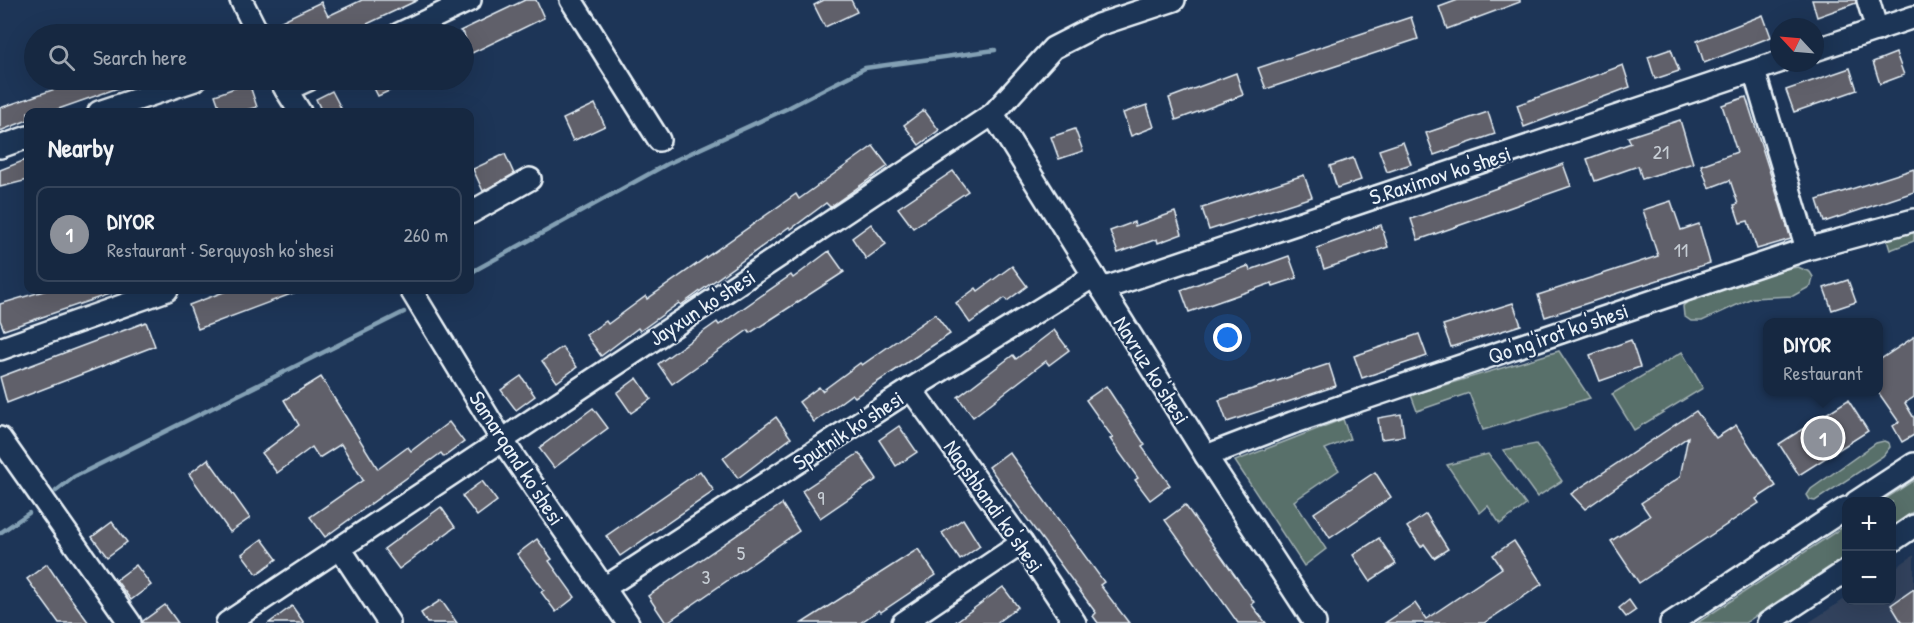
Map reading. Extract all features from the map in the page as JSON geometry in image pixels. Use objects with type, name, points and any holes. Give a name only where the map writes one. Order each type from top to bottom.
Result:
[{"type":"street","points":[[242,0],[253,24]]},
{"type":"street","points":[[420,24],[470,0]]},
{"type":"street","points":[[571,0],[659,140]]},
{"type":"street","name":"Jayxun ko'shesi","points":[[227,623],[341,550],[502,440],[993,114],[1053,48],[1098,25],[1174,0]]},
{"type":"street","points":[[1868,0],[1877,30]]},
{"type":"street","points":[[1824,47],[1914,17]]},
{"type":"street","name":"S.Raximov ko'shesi","points":[[1098,282],[1770,65]]},
{"type":"street","points":[[1754,71],[1807,249]]},
{"type":"street","points":[[111,108],[165,90]]},
{"type":"street","points":[[286,90],[297,108]]},
{"type":"street","name":"Navruz ko'shesi","points":[[993,114],[1206,456],[1315,623]]},
{"type":"street","points":[[0,147],[24,138]]},
{"type":"street","points":[[474,211],[530,179]]},
{"type":"street","name":"Qo'ng'irot ko'shesi","points":[[1206,456],[1303,419],[1807,249],[1914,220]]},
{"type":"street","name":"Sputnik ko'shesi","points":[[604,588],[911,389],[1098,282]]},
{"type":"street","points":[[0,349],[157,294]]},
{"type":"street","name":"Samarqand ko'shesi","points":[[413,294],[502,440],[628,623]]},
{"type":"street","name":"Naqshbandi ko'shesi","points":[[911,389],[1022,543],[1075,623]]},
{"type":"street","points":[[0,438],[130,623]]},
{"type":"street","points":[[1862,497],[1914,464]]},
{"type":"street","points":[[1671,623],[1842,511]]},
{"type":"street","points":[[1896,538],[1914,526]]},
{"type":"street","points":[[903,623],[1022,543]]},
{"type":"street","points":[[341,550],[389,623]]},
{"type":"street","points":[[1768,623],[1842,574]]},
{"type":"shaded area","points":[[1914,555],[1914,623],[1808,623],[1842,601],[1842,605],[1896,605],[1896,567]]},
{"type":"green space","points":[[1914,227],[1914,241],[1890,250],[1886,237]]},
{"type":"green space","points":[[1798,267],[1810,272],[1813,277],[1811,286],[1793,296],[1752,298],[1702,321],[1691,321],[1684,316],[1683,306],[1687,302],[1778,270]]},
{"type":"green space","points":[[1559,351],[1590,398],[1483,430],[1469,393],[1417,411],[1411,395]]},
{"type":"green space","points":[[1682,352],[1703,388],[1634,430],[1612,394]]},
{"type":"green space","points":[[1343,419],[1350,439],[1325,449],[1339,470],[1294,501],[1326,549],[1304,566],[1235,461]]},
{"type":"green space","points":[[1884,441],[1889,443],[1890,447],[1883,456],[1815,501],[1810,500],[1807,495],[1811,489],[1876,443]]},
{"type":"green space","points":[[1536,444],[1562,481],[1537,497],[1503,450]]},
{"type":"green space","points":[[1488,454],[1526,505],[1500,524],[1488,506],[1480,513],[1447,465]]},
{"type":"green space","points":[[1914,480],[1914,511],[1896,523],[1896,497],[1888,497]]},
{"type":"green space","points":[[1842,528],[1842,559],[1745,623],[1697,623]]},
{"type":"building","points":[[362,0],[418,0],[367,24],[277,23],[321,2],[328,16]]},
{"type":"building","points":[[525,0],[536,0],[544,18],[474,52],[474,24]]},
{"type":"building","points":[[824,0],[851,0],[857,12],[825,27],[814,5]]},
{"type":"building","points":[[1458,0],[1520,0],[1520,2],[1447,29],[1439,7]]},
{"type":"building","points":[[1812,0],[1856,0],[1856,3],[1817,17]]},
{"type":"building","points":[[1763,15],[1770,34],[1770,37],[1704,63],[1697,41]]},
{"type":"building","points":[[1411,17],[1418,39],[1266,89],[1258,68]]},
{"type":"building","points":[[1671,49],[1679,71],[1655,79],[1648,57]]},
{"type":"building","points":[[1896,53],[1904,75],[1880,84],[1873,62]]},
{"type":"building","points":[[1623,65],[1630,87],[1524,127],[1517,105]]},
{"type":"building","points":[[1850,68],[1857,90],[1794,112],[1786,90]]},
{"type":"building","points":[[1236,73],[1243,95],[1176,120],[1169,98]]},
{"type":"building","points":[[52,90],[112,90],[61,108],[24,108],[24,122],[0,131],[0,108]]},
{"type":"building","points":[[229,90],[251,90],[257,107],[220,108],[215,95]]},
{"type":"building","points":[[375,90],[391,90],[378,96]]},
{"type":"building","points":[[332,91],[341,108],[320,108],[316,99]]},
{"type":"building","points":[[1746,97],[1791,239],[1757,249],[1748,221],[1740,223],[1734,205],[1738,204],[1730,180],[1709,188],[1701,165],[1737,152],[1722,105]]},
{"type":"building","points":[[595,104],[605,126],[573,141],[563,119]]},
{"type":"building","points":[[1147,105],[1154,127],[1131,136],[1123,113]]},
{"type":"building","points":[[924,110],[939,130],[919,145],[904,125]]},
{"type":"building","points":[[1488,112],[1495,134],[1434,155],[1426,133]]},
{"type":"building","points":[[1680,120],[1693,163],[1642,179],[1638,166],[1595,181],[1587,159],[1631,143],[1628,137]]},
{"type":"building","points":[[1075,129],[1083,151],[1059,159],[1051,137]]},
{"type":"building","points":[[1403,142],[1411,164],[1387,172],[1379,150]]},
{"type":"building","points":[[873,146],[888,166],[830,207],[826,203],[791,229],[789,227],[681,305],[679,303],[640,331],[638,328],[601,356],[586,335],[606,321],[608,324],[646,296],[647,299],[796,194],[799,199]]},
{"type":"building","points":[[505,154],[514,174],[483,191],[474,169]]},
{"type":"building","points":[[1353,158],[1361,180],[1337,188],[1330,166]]},
{"type":"building","points":[[24,161],[24,181],[0,187],[0,170]]},
{"type":"building","points":[[1563,164],[1571,186],[1418,240],[1411,219]]},
{"type":"building","points":[[1914,169],[1914,192],[1824,222],[1817,200]]},
{"type":"building","points":[[953,171],[968,191],[913,228],[898,208]]},
{"type":"building","points":[[1304,175],[1312,197],[1209,230],[1202,208]]},
{"type":"building","points":[[1671,201],[1681,230],[1699,224],[1710,263],[1545,317],[1538,295],[1658,256],[1643,210]]},
{"type":"building","points":[[1175,212],[1182,234],[1158,243],[1157,239],[1118,253],[1110,231],[1134,222],[1135,226]]},
{"type":"building","points":[[871,224],[886,244],[866,259],[852,238]]},
{"type":"building","points":[[1381,225],[1388,247],[1324,269],[1317,248]]},
{"type":"building","points":[[829,251],[844,272],[750,333],[748,330],[672,384],[658,364],[717,322],[719,325],[791,275],[793,278]]},
{"type":"building","points":[[1289,256],[1297,278],[1273,286],[1272,283],[1189,312],[1181,290],[1248,266],[1250,270]]},
{"type":"building","points":[[1012,266],[1027,286],[1007,301],[1005,298],[970,323],[956,303],[976,288],[978,291]]},
{"type":"building","points":[[1848,280],[1856,302],[1832,310],[1824,288]]},
{"type":"building","points":[[34,294],[109,294],[4,330],[0,320],[0,304]]},
{"type":"building","points":[[218,294],[291,294],[198,329],[189,305]]},
{"type":"building","points":[[1513,303],[1521,325],[1451,347],[1443,325]]},
{"type":"building","points":[[935,314],[950,334],[855,397],[852,394],[814,422],[799,402],[819,387],[822,391]]},
{"type":"building","points":[[146,322],[155,346],[7,403],[0,377]]},
{"type":"building","points":[[1054,330],[1069,350],[1049,365],[1046,361],[973,417],[958,397],[1013,355],[1016,359]]},
{"type":"building","points":[[1419,334],[1427,356],[1362,378],[1354,356]]},
{"type":"building","points":[[1914,337],[1914,397],[1905,403],[1914,418],[1914,435],[1902,442],[1893,426],[1899,422],[1881,396],[1883,396],[1883,358]]},
{"type":"building","points":[[1631,340],[1640,367],[1600,381],[1590,355]]},
{"type":"building","points":[[562,347],[577,367],[557,382],[542,361]]},
{"type":"building","points":[[1329,364],[1336,386],[1227,422],[1219,400]]},
{"type":"building","points":[[521,376],[535,396],[516,410],[501,390]]},
{"type":"building","points":[[321,377],[378,469],[408,447],[411,451],[449,422],[464,442],[444,457],[441,453],[325,537],[310,517],[363,480],[341,444],[319,458],[312,447],[277,473],[262,453],[299,425],[284,400]]},
{"type":"building","points":[[637,378],[651,399],[631,413],[617,393]]},
{"type":"building","points":[[1106,386],[1145,445],[1142,447],[1170,485],[1150,500],[1135,480],[1138,478],[1110,439],[1113,438],[1086,400]]},
{"type":"building","points":[[1848,400],[1868,431],[1799,475],[1779,444]]},
{"type":"building","points":[[593,408],[608,428],[554,468],[539,448]]},
{"type":"building","points":[[1696,411],[1716,438],[1736,425],[1776,486],[1756,499],[1759,503],[1639,583],[1611,541],[1650,516],[1641,503],[1680,477],[1688,437],[1585,509],[1571,494]]},
{"type":"building","points":[[1401,414],[1404,436],[1381,439],[1378,418]]},
{"type":"building","points":[[776,417],[791,438],[738,478],[723,458]]},
{"type":"building","points":[[899,426],[917,452],[896,466],[879,440]]},
{"type":"building","points":[[1009,452],[1104,582],[1100,585],[1129,623],[1098,623],[1093,616],[1096,613],[989,467]]},
{"type":"building","points":[[859,453],[877,479],[820,518],[802,491]]},
{"type":"building","points":[[208,459],[250,518],[230,532],[189,474]]},
{"type":"building","points":[[700,471],[714,491],[620,556],[606,536]]},
{"type":"building","points":[[1375,472],[1391,497],[1330,538],[1314,513]]},
{"type":"building","points":[[482,481],[497,501],[477,516],[462,496]]},
{"type":"building","points":[[782,504],[799,531],[666,623],[648,596]]},
{"type":"building","points":[[1185,505],[1254,602],[1251,604],[1266,623],[1238,623],[1165,520]]},
{"type":"building","points":[[441,507],[455,527],[399,569],[384,549]]},
{"type":"building","points":[[1426,514],[1448,549],[1434,558],[1424,544],[1421,547],[1407,527]]},
{"type":"building","points":[[963,519],[980,546],[960,560],[942,533]]},
{"type":"building","points":[[112,522],[127,542],[107,557],[92,537]]},
{"type":"building","points":[[1379,538],[1396,564],[1370,581],[1353,555]]},
{"type":"building","points":[[262,539],[277,559],[257,574],[242,554]]},
{"type":"building","points":[[537,539],[552,559],[549,561],[575,597],[556,612],[541,592],[544,590],[517,554]]},
{"type":"building","points":[[1514,541],[1542,584],[1484,623],[1385,623],[1415,603],[1426,619],[1502,568],[1493,555]]},
{"type":"building","points":[[918,549],[936,575],[881,612],[879,610],[860,623],[802,623]]},
{"type":"building","points":[[47,564],[89,623],[59,623],[27,579]]},
{"type":"building","points":[[136,565],[151,585],[131,600],[116,580]]},
{"type":"building","points":[[1003,587],[1018,607],[996,623],[954,623]]},
{"type":"building","points":[[1914,589],[1914,623],[1902,623],[1891,605],[1896,605],[1896,602]]},
{"type":"building","points":[[441,600],[457,623],[427,623],[421,613]]},
{"type":"building","points":[[1629,600],[1636,610],[1626,617],[1619,608]]},
{"type":"building","points":[[165,605],[178,623],[143,623],[143,621]]},
{"type":"building","points":[[292,606],[304,623],[269,623]]},
{"type":"waterway","points":[[474,271],[667,164],[786,109],[865,68],[995,50]]},
{"type":"waterway","points":[[56,491],[74,477],[404,312]]},
{"type":"waterway","points":[[0,533],[29,513]]},
{"type":"place","name":"DIYOR","points":[[1823,438]]}]
